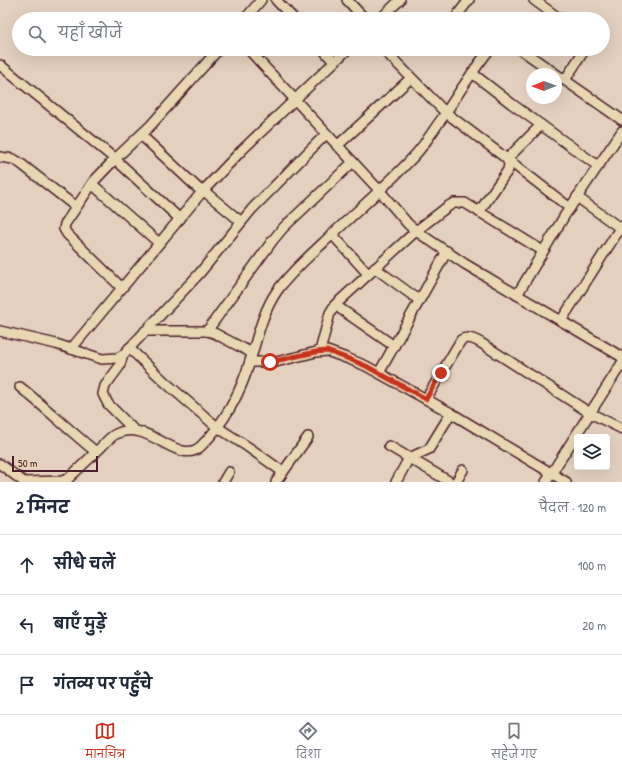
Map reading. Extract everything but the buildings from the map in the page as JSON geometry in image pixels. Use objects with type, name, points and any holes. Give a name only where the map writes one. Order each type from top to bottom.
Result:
[{"type":"street","points":[[251,12],[261,0]]},
{"type":"street","points":[[276,0],[287,12]]},
{"type":"street","points":[[347,0],[358,12]]},
{"type":"street","points":[[387,12],[400,0]]},
{"type":"street","points":[[460,12],[470,0]]},
{"type":"street","points":[[534,0],[550,12]]},
{"type":"street","points":[[122,288],[67,234],[64,229],[67,219],[92,184],[115,159],[141,135],[213,56]]},
{"type":"street","points":[[254,56],[416,231],[446,252],[622,358]]},
{"type":"street","points":[[328,56],[334,62]]},
{"type":"street","points":[[71,349],[203,192],[242,150],[340,56]]},
{"type":"street","points":[[390,56],[445,112],[570,208]]},
{"type":"street","points":[[0,464],[24,482],[62,482],[68,479],[115,434],[129,430],[149,434],[182,452],[195,451],[200,447],[217,427],[240,389],[267,311],[278,290],[300,264],[417,153],[485,56]]},
{"type":"street","points":[[530,56],[622,120]]},
{"type":"street","points":[[565,80],[580,56]]},
{"type":"street","points":[[0,66],[115,159],[180,219]]},
{"type":"street","points":[[472,73],[598,166]]},
{"type":"street","points":[[337,146],[411,78]]},
{"type":"street","points":[[508,159],[541,125]]},
{"type":"street","points":[[0,332],[56,344],[102,359],[117,358],[126,351],[194,279],[252,209],[326,134]]},
{"type":"street","points":[[141,135],[203,192],[239,220],[240,223]]},
{"type":"street","points":[[517,295],[577,197],[620,137]]},
{"type":"street","points":[[0,157],[14,159],[76,207]]},
{"type":"street","points":[[479,212],[508,170],[510,164],[508,159]]},
{"type":"street","points":[[207,331],[247,274],[278,234],[353,162]]},
{"type":"street","points":[[92,184],[159,243]]},
{"type":"street","points":[[561,321],[621,226],[577,197]]},
{"type":"street","points":[[320,352],[329,318],[335,305],[416,231],[447,206],[454,203],[465,203],[544,251]]},
{"type":"street","points":[[332,234],[371,271],[419,300]]},
{"type":"street","points":[[379,373],[446,252]]},
{"type":"street","points":[[335,305],[394,346]]},
{"type":"street","points":[[145,331],[207,331],[214,333],[251,358],[276,362],[327,351],[349,359],[379,373],[451,413],[566,482]]},
{"type":"street","points":[[426,399],[461,340],[468,338],[481,343],[590,413],[622,429]]},
{"type":"street","points":[[126,351],[217,427],[283,472]]},
{"type":"street","points":[[126,351],[119,367],[105,386],[103,394],[108,404],[134,430]]},
{"type":"street","points":[[546,482],[620,369]]},
{"type":"street","points":[[20,387],[50,411],[96,452]]},
{"type":"street","points":[[396,482],[409,458],[429,448],[451,413]]},
{"type":"street","points":[[276,482],[308,437]]},
{"type":"street","points":[[389,446],[450,482]]},
{"type":"street","points":[[456,482],[462,470]]},
{"type":"street","points":[[223,482],[229,472]]},
{"type":"route","points":[[270,362],[327,351],[366,366],[426,399],[441,373]]}]
